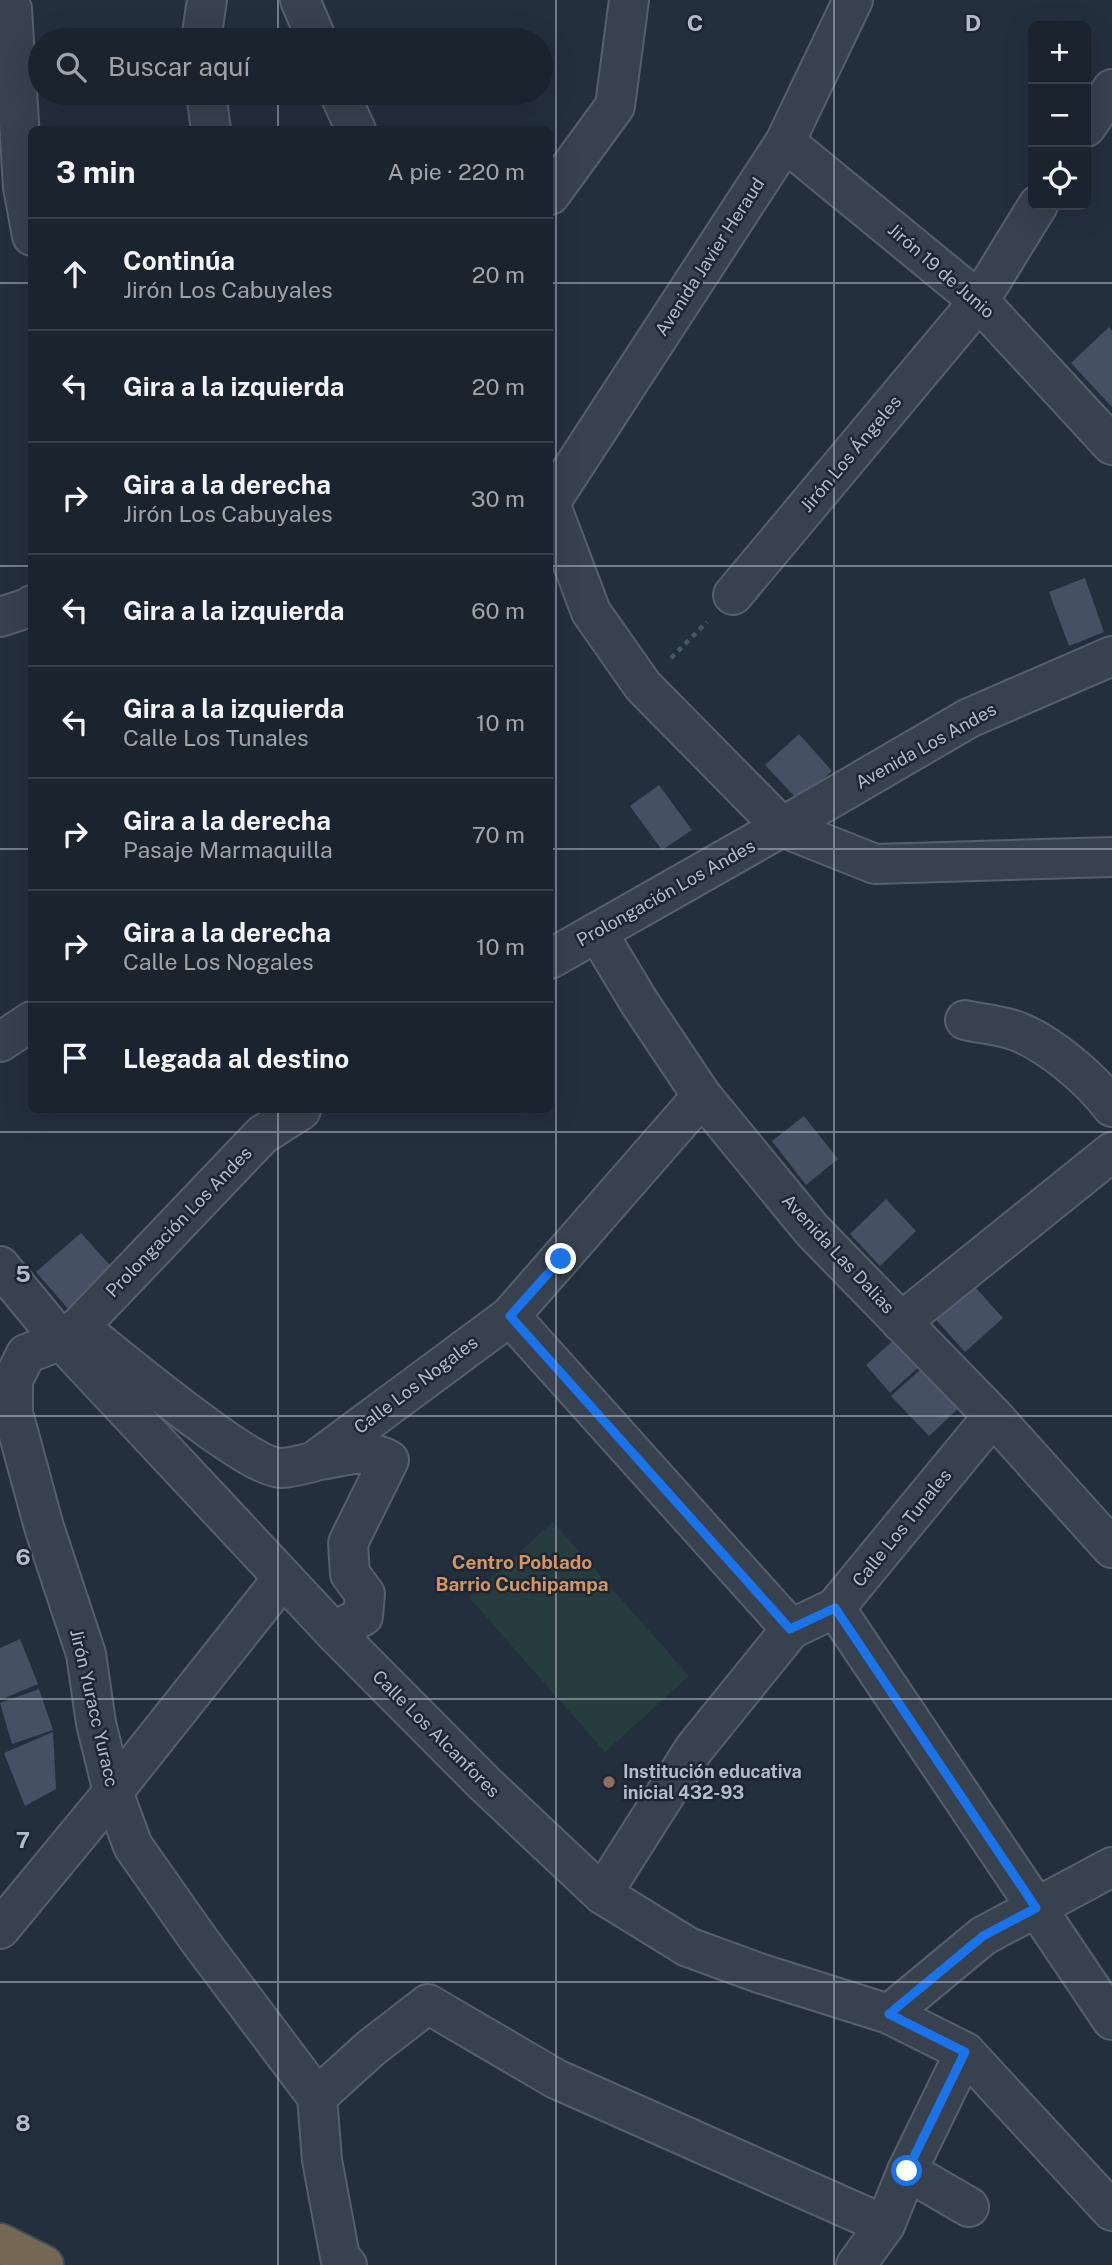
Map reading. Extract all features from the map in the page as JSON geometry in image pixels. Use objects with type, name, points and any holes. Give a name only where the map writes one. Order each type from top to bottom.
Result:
[{"type":"highway","points":[[0,2243],[44,2265]]},
{"type":"street","points":[[203,28],[207,0]]},
{"type":"street","points":[[300,0],[312,28]]},
{"type":"street","points":[[553,191],[615,106],[629,0]]},
{"type":"street","name":"Avenida Javier Heraud","points":[[553,498],[785,142],[853,0]]},
{"type":"street","points":[[11,4],[23,187],[28,214]]},
{"type":"street","points":[[1091,120],[1112,89]]},
{"type":"street","points":[[208,105],[210,126]]},
{"type":"street","points":[[345,105],[354,126]]},
{"type":"street","name":"Jirón 19 de Junio","points":[[785,142],[979,301],[1112,445]]},
{"type":"street","name":"Jirón Los Ángeles","points":[[733,595],[979,301],[1035,210]]},
{"type":"street","points":[[553,511],[591,612],[643,686],[782,827],[875,864],[1112,856]]},
{"type":"street","points":[[0,617],[28,608]]},
{"type":"street","name":"Avenida Los Andes","points":[[782,827],[969,718],[1112,656]]},
{"type":"street","name":"Prolongación Los Andes","points":[[553,957],[782,827]]},
{"type":"street","name":"Avenida Las Dalias","points":[[597,932],[639,1002],[702,1096],[812,1230],[993,1416],[1112,1548]]},
{"type":"street","points":[[965,1020],[1018,1031],[1049,1049],[1095,1088],[1112,1107]]},
{"type":"street","points":[[0,1042],[28,1024]]},
{"type":"street","name":"Calle Los Nogales","points":[[70,1333],[219,1437],[248,1454],[280,1468],[313,1462],[510,1316],[702,1096]]},
{"type":"street","name":"Prolongación Los Andes","points":[[70,1333],[253,1122],[289,1113]]},
{"type":"street","points":[[901,1322],[1112,1152]]},
{"type":"street","points":[[0,1266],[70,1333]]},
{"type":"street","points":[[510,1316],[790,1629]]},
{"type":"street","name":"Calle Los Alcanfores","points":[[70,1333],[334,1632],[484,1783],[601,1894],[688,1947],[759,1973],[889,2014],[965,2052]]},
{"type":"street","name":"Jirón Yuracc Yuracc","points":[[70,1333],[26,1354],[13,1380],[13,1413],[44,1527],[86,1654],[96,1723],[113,1792],[133,1846],[199,1940],[317,2097]]},
{"type":"street","name":"Calle Los Tunales","points":[[601,1894],[694,1749],[790,1629],[835,1608],[993,1416]]},
{"type":"street","points":[[313,1462],[369,1452],[388,1460],[348,1543],[350,1574],[365,1594],[363,1616],[334,1632]]},
{"type":"street","points":[[0,1929],[113,1792],[283,1577]]},
{"type":"street","points":[[835,1608],[1112,2020]]},
{"type":"street","points":[[889,2014],[983,1936],[1112,1867]]},
{"type":"street","points":[[347,2265],[340,2257],[322,2160],[317,2097],[371,2048],[428,2004],[556,2079],[885,2225]]},
{"type":"street","points":[[856,2265],[885,2225],[907,2171],[965,2052],[1112,2211]]},
{"type":"street","points":[[907,2171],[969,2207]]},
{"type":"path","points":[[643,686],[733,595]]},
{"type":"green space","points":[[553,1522],[689,1676],[605,1752],[469,1597]]},
{"type":"building","points":[[1109,327],[1112,331],[1112,407],[1071,363]]},
{"type":"building","points":[[1085,578],[1104,632],[1069,646],[1049,592]]},
{"type":"building","points":[[799,734],[832,771],[799,801],[765,765]]},
{"type":"building","points":[[659,785],[692,830],[662,850],[630,806]]},
{"type":"building","points":[[804,1116],[838,1159],[806,1185],[772,1141]]},
{"type":"building","points":[[886,1199],[916,1231],[880,1266],[850,1234]]},
{"type":"building","points":[[81,1233],[116,1272],[70,1311],[36,1272]]},
{"type":"building","points":[[967,1278],[1003,1318],[965,1352],[929,1312]]},
{"type":"building","points":[[896,1338],[920,1366],[890,1393],[866,1365]]},
{"type":"building","points":[[922,1368],[959,1408],[929,1436],[891,1396]]},
{"type":"building","points":[[20,1639],[38,1684],[0,1700],[0,1648]]},
{"type":"building","points":[[39,1689],[53,1730],[12,1744],[0,1703]]},
{"type":"building","points":[[53,1732],[56,1789],[25,1806],[4,1753]]},
{"type":"place","name":"Institución educativa inicial 432-93","points":[[609,1782]]},
{"type":"district","name":"Centro Poblado Barrio Cuchipampa","points":[[522,1573]]},
{"type":"route","points":[[561,1259],[510,1316],[790,1629],[835,1608],[1036,1908],[983,1936],[889,2014],[965,2052],[907,2171]]}]
